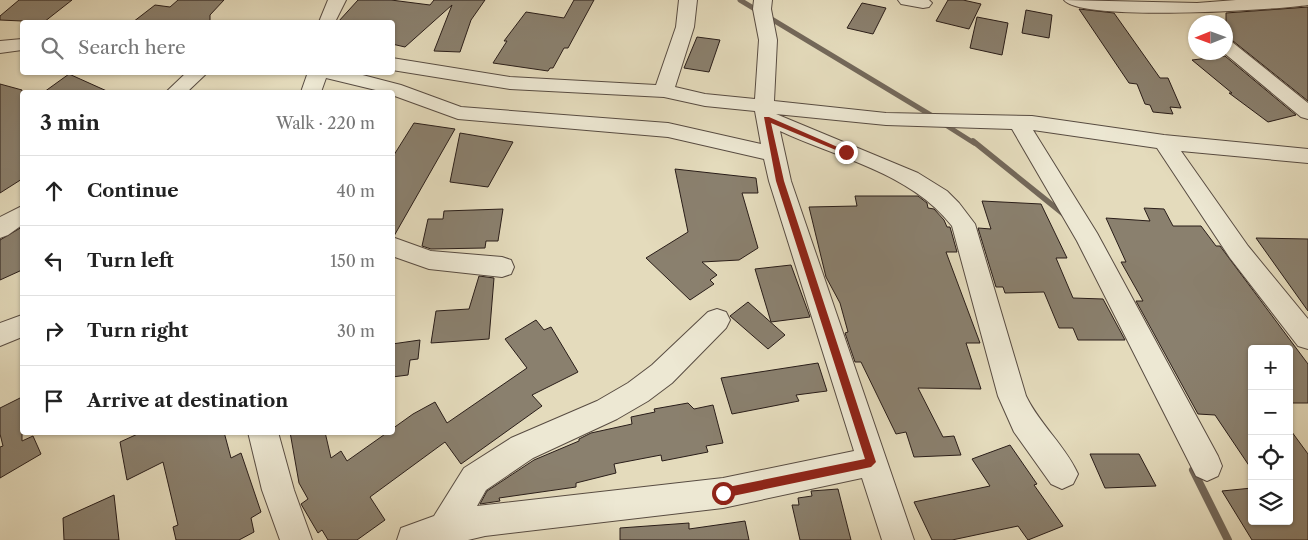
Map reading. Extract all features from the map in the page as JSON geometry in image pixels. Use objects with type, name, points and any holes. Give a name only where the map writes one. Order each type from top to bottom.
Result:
[{"type":"street","points":[[328,20],[337,0]]},
{"type":"street","points":[[664,91],[685,27],[688,0]]},
{"type":"street","points":[[1073,0],[1086,5],[1123,8],[1299,1],[1308,13]]},
{"type":"street","points":[[763,9],[768,40],[765,112],[780,181],[898,540]]},
{"type":"street","points":[[0,47],[20,45]]},
{"type":"street","points":[[1233,52],[1308,113]]},
{"type":"street","points":[[395,64],[510,83],[664,91],[765,112],[886,119],[1018,122],[1164,142],[1307,157]]},
{"type":"street","points":[[178,90],[196,75]]},
{"type":"street","points":[[312,90],[317,75]]},
{"type":"street","points":[[338,75],[394,89],[458,113],[668,130],[774,154]]},
{"type":"street","points":[[765,112],[907,175],[934,192],[951,207],[963,224],[1012,396],[1024,423],[1062,474]]},
{"type":"street","points":[[1018,122],[1088,239],[1207,466]]},
{"type":"street","points":[[1164,142],[1238,252],[1308,338]]},
{"type":"street","points":[[0,229],[20,215]]},
{"type":"street","points":[[395,247],[428,260],[502,267]]},
{"type":"street","points":[[445,529],[475,479],[522,448],[607,410],[638,392],[662,374],[717,320]]},
{"type":"street","points":[[0,335],[20,327]]},
{"type":"street","points":[[264,435],[278,490],[296,540]]},
{"type":"street","points":[[413,540],[445,529],[485,520],[723,493],[871,462]]},
{"type":"building","points":[[19,0],[72,0],[47,20],[0,20],[0,16]]},
{"type":"building","points":[[178,0],[224,0],[210,15],[210,20],[136,20],[155,5],[170,7]]},
{"type":"building","points":[[358,0],[391,0],[430,5],[434,0],[485,0],[471,20],[460,52],[434,51],[452,5],[405,47],[395,45],[395,20],[340,20]]},
{"type":"building","points":[[574,0],[594,0],[568,48],[564,48],[553,68],[550,68],[548,71],[493,63],[507,41],[504,41],[526,12],[564,18]]},
{"type":"building","points":[[948,0],[963,0],[981,4],[969,29],[936,21]]},
{"type":"building","points":[[862,3],[886,8],[873,34],[847,28]]},
{"type":"building","points":[[1308,7],[1308,101],[1233,41],[1233,15],[1226,15],[1226,13]]},
{"type":"building","points":[[1079,9],[1114,13],[1160,78],[1168,78],[1181,108],[1170,107],[1173,114],[1153,112],[1150,105],[1145,104],[1137,84],[1129,83]]},
{"type":"building","points":[[1026,10],[1052,15],[1049,38],[1022,33]]},
{"type":"building","points":[[977,17],[1008,23],[1002,55],[970,48]]},
{"type":"building","points":[[697,37],[720,40],[709,72],[684,68]]},
{"type":"building","points":[[1192,60],[1230,60],[1296,115],[1268,122],[1229,93],[1232,93]]},
{"type":"building","points":[[68,75],[71,75],[105,90],[47,90]]},
{"type":"building","points":[[0,84],[22,90],[20,90],[20,180],[0,193]]},
{"type":"building","points":[[414,123],[455,129],[395,234],[395,153]]},
{"type":"building","points":[[460,133],[513,142],[488,187],[450,182]]},
{"type":"building","points":[[675,169],[756,178],[758,193],[742,193],[758,248],[739,260],[702,262],[717,275],[710,280],[714,284],[690,300],[646,258],[688,232]]},
{"type":"building","points":[[855,196],[918,196],[927,203],[928,208],[934,209],[944,220],[947,227],[950,227],[957,252],[946,252],[980,343],[966,343],[981,389],[918,388],[943,437],[954,436],[961,455],[914,457],[906,432],[896,434],[861,362],[855,362],[845,333],[848,332],[840,303],[826,277],[809,207],[857,206]]},
{"type":"building","points":[[982,201],[1041,204],[1067,258],[1056,258],[1073,298],[1103,299],[1125,340],[1078,340],[1073,328],[1059,328],[1044,292],[1005,293],[1003,287],[996,287],[978,228],[991,229]]},
{"type":"building","points":[[1144,208],[1164,209],[1173,226],[1201,226],[1216,246],[1220,246],[1308,364],[1308,403],[1293,403],[1293,345],[1248,345],[1248,464],[1215,415],[1198,414],[1136,301],[1143,301],[1121,262],[1126,262],[1106,218],[1150,221]]},
{"type":"building","points":[[503,209],[498,241],[486,241],[485,248],[431,249],[422,246],[428,219],[443,219],[444,211]]},
{"type":"building","points":[[20,228],[20,271],[0,280],[0,240]]},
{"type":"building","points":[[1256,238],[1308,239],[1308,311]]},
{"type":"building","points":[[791,265],[810,317],[771,322],[755,269]]},
{"type":"building","points":[[479,276],[494,278],[489,339],[431,343],[436,311],[469,309]]},
{"type":"building","points":[[748,302],[785,335],[768,349],[730,316]]},
{"type":"building","points":[[536,320],[544,330],[551,327],[578,372],[532,395],[542,406],[461,464],[445,442],[370,497],[385,520],[357,540],[328,540],[322,530],[318,533],[301,504],[308,499],[299,483],[291,435],[326,435],[331,458],[341,451],[347,461],[384,435],[395,435],[395,427],[435,402],[447,423],[527,368],[505,339]]},
{"type":"building","points":[[420,340],[418,359],[410,360],[408,375],[395,377],[395,344]]},
{"type":"building","points":[[818,363],[827,391],[796,395],[799,401],[732,414],[721,378]]},
{"type":"building","points":[[20,398],[20,435],[22,435],[22,441],[33,436],[41,454],[0,478],[0,447],[3,446],[0,434],[0,408]]},
{"type":"building","points":[[688,403],[694,409],[713,405],[723,443],[706,446],[708,452],[662,461],[661,455],[614,464],[616,473],[576,483],[576,487],[499,498],[500,501],[480,504],[487,491],[534,460],[579,441],[579,439],[591,433],[632,424],[631,417],[655,412],[654,409]]},
{"type":"building","points":[[1293,433],[1308,454],[1308,540],[1252,540],[1222,491],[1248,488],[1248,525],[1293,525]]},
{"type":"building","points":[[135,435],[225,435],[231,458],[241,453],[261,512],[251,518],[254,532],[239,540],[176,540],[173,527],[178,525],[163,462],[127,480],[120,442]]},
{"type":"building","points":[[1010,445],[1037,484],[1034,485],[1063,526],[1028,540],[1018,526],[952,540],[932,540],[914,502],[990,486],[972,459]]},
{"type":"building","points":[[1090,454],[1139,454],[1156,486],[1105,488]]},
{"type":"building","points":[[838,489],[851,540],[800,540],[792,505],[799,505],[798,498],[812,496],[811,491]]},
{"type":"building","points":[[114,495],[119,540],[64,540],[63,518]]},
{"type":"building","points":[[745,521],[749,540],[620,540],[620,528],[689,523],[689,529]]},
{"type":"waterway","points":[[740,0],[934,117]]},
{"type":"waterway","points":[[944,124],[974,143]]},
{"type":"waterway","points":[[973,141],[1066,216]]},
{"type":"waterway","points":[[1193,470],[1228,540]]},
{"type":"route","points":[[723,493],[871,462],[780,181],[767,118],[846,152]]}]
